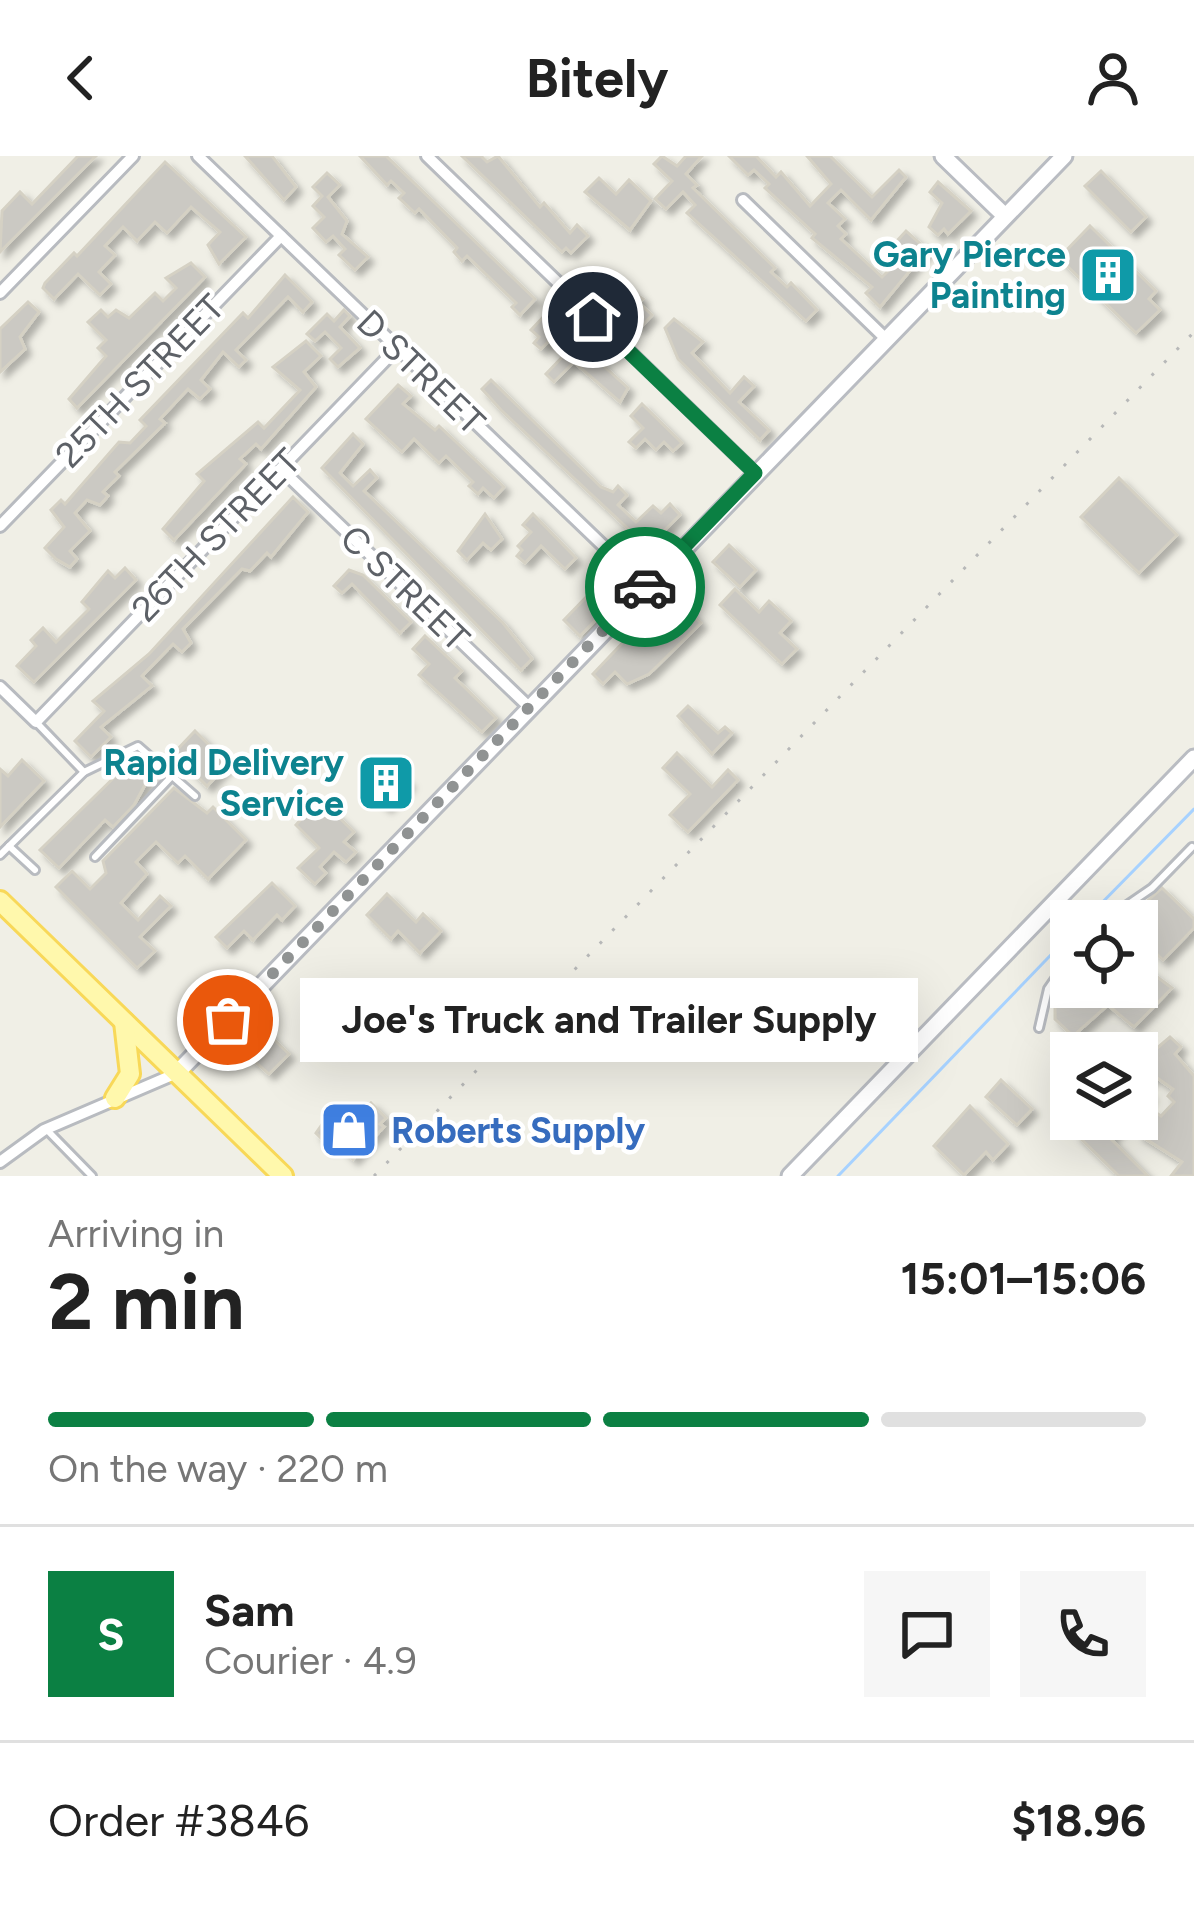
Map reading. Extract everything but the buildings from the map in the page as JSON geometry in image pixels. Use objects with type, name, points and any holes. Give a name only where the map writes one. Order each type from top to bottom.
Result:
[{"type":"main road","points":[[943,156],[1005,216]]},
{"type":"main road","points":[[177,1072],[1064,156]]},
{"type":"main road","points":[[790,1176],[1194,758]]},
{"type":"main road","points":[[0,901],[283,1176]]},
{"type":"main road","points":[[115,1098],[131,1062],[124,1022]]},
{"type":"street","points":[[0,292],[133,156]]},
{"type":"street","name":"D STREET","points":[[199,156],[645,586]]},
{"type":"street","points":[[427,156],[755,473]]},
{"type":"street","points":[[743,200],[886,339]]},
{"type":"street","name":"25TH STREET","points":[[0,526],[281,236]]},
{"type":"street","name":"26TH STREET","points":[[36,722],[397,349]]},
{"type":"street","name":"C STREET","points":[[281,469],[529,706]]},
{"type":"street","points":[[0,687],[36,722]]},
{"type":"street","points":[[0,1162],[46,1130],[177,1072]]},
{"type":"lane","points":[[36,722],[83,772]]},
{"type":"lane","points":[[0,855],[83,772],[138,746],[195,796]]},
{"type":"lane","points":[[95,857],[172,775]]},
{"type":"lane","points":[[9,846],[35,870]]},
{"type":"lane","points":[[1135,900],[1192,848]]},
{"type":"lane","points":[[1039,1028],[1050,986]]},
{"type":"lane","points":[[46,1130],[92,1176]]},
{"type":"waterway","points":[[1105,900],[1194,809]]},
{"type":"waterway","points":[[838,1176],[1050,956]]},
{"type":"railway","points":[[374,1176],[1194,332]]},
{"type":"way so far","points":[[228,1020],[645,587]]},
{"type":"place","name":"Gary Pierce Painting","points":[[1108,275]]},
{"type":"place","name":"Rapid Delivery Service","points":[[386,783]]},
{"type":"place","name":"Joe's Truck and Trailer Supply","points":[[228,1020]]},
{"type":"place","name":"Roberts Supply","points":[[349,1130]]},
{"type":"route","points":[[593,317],[755,473],[645,587]]}]
